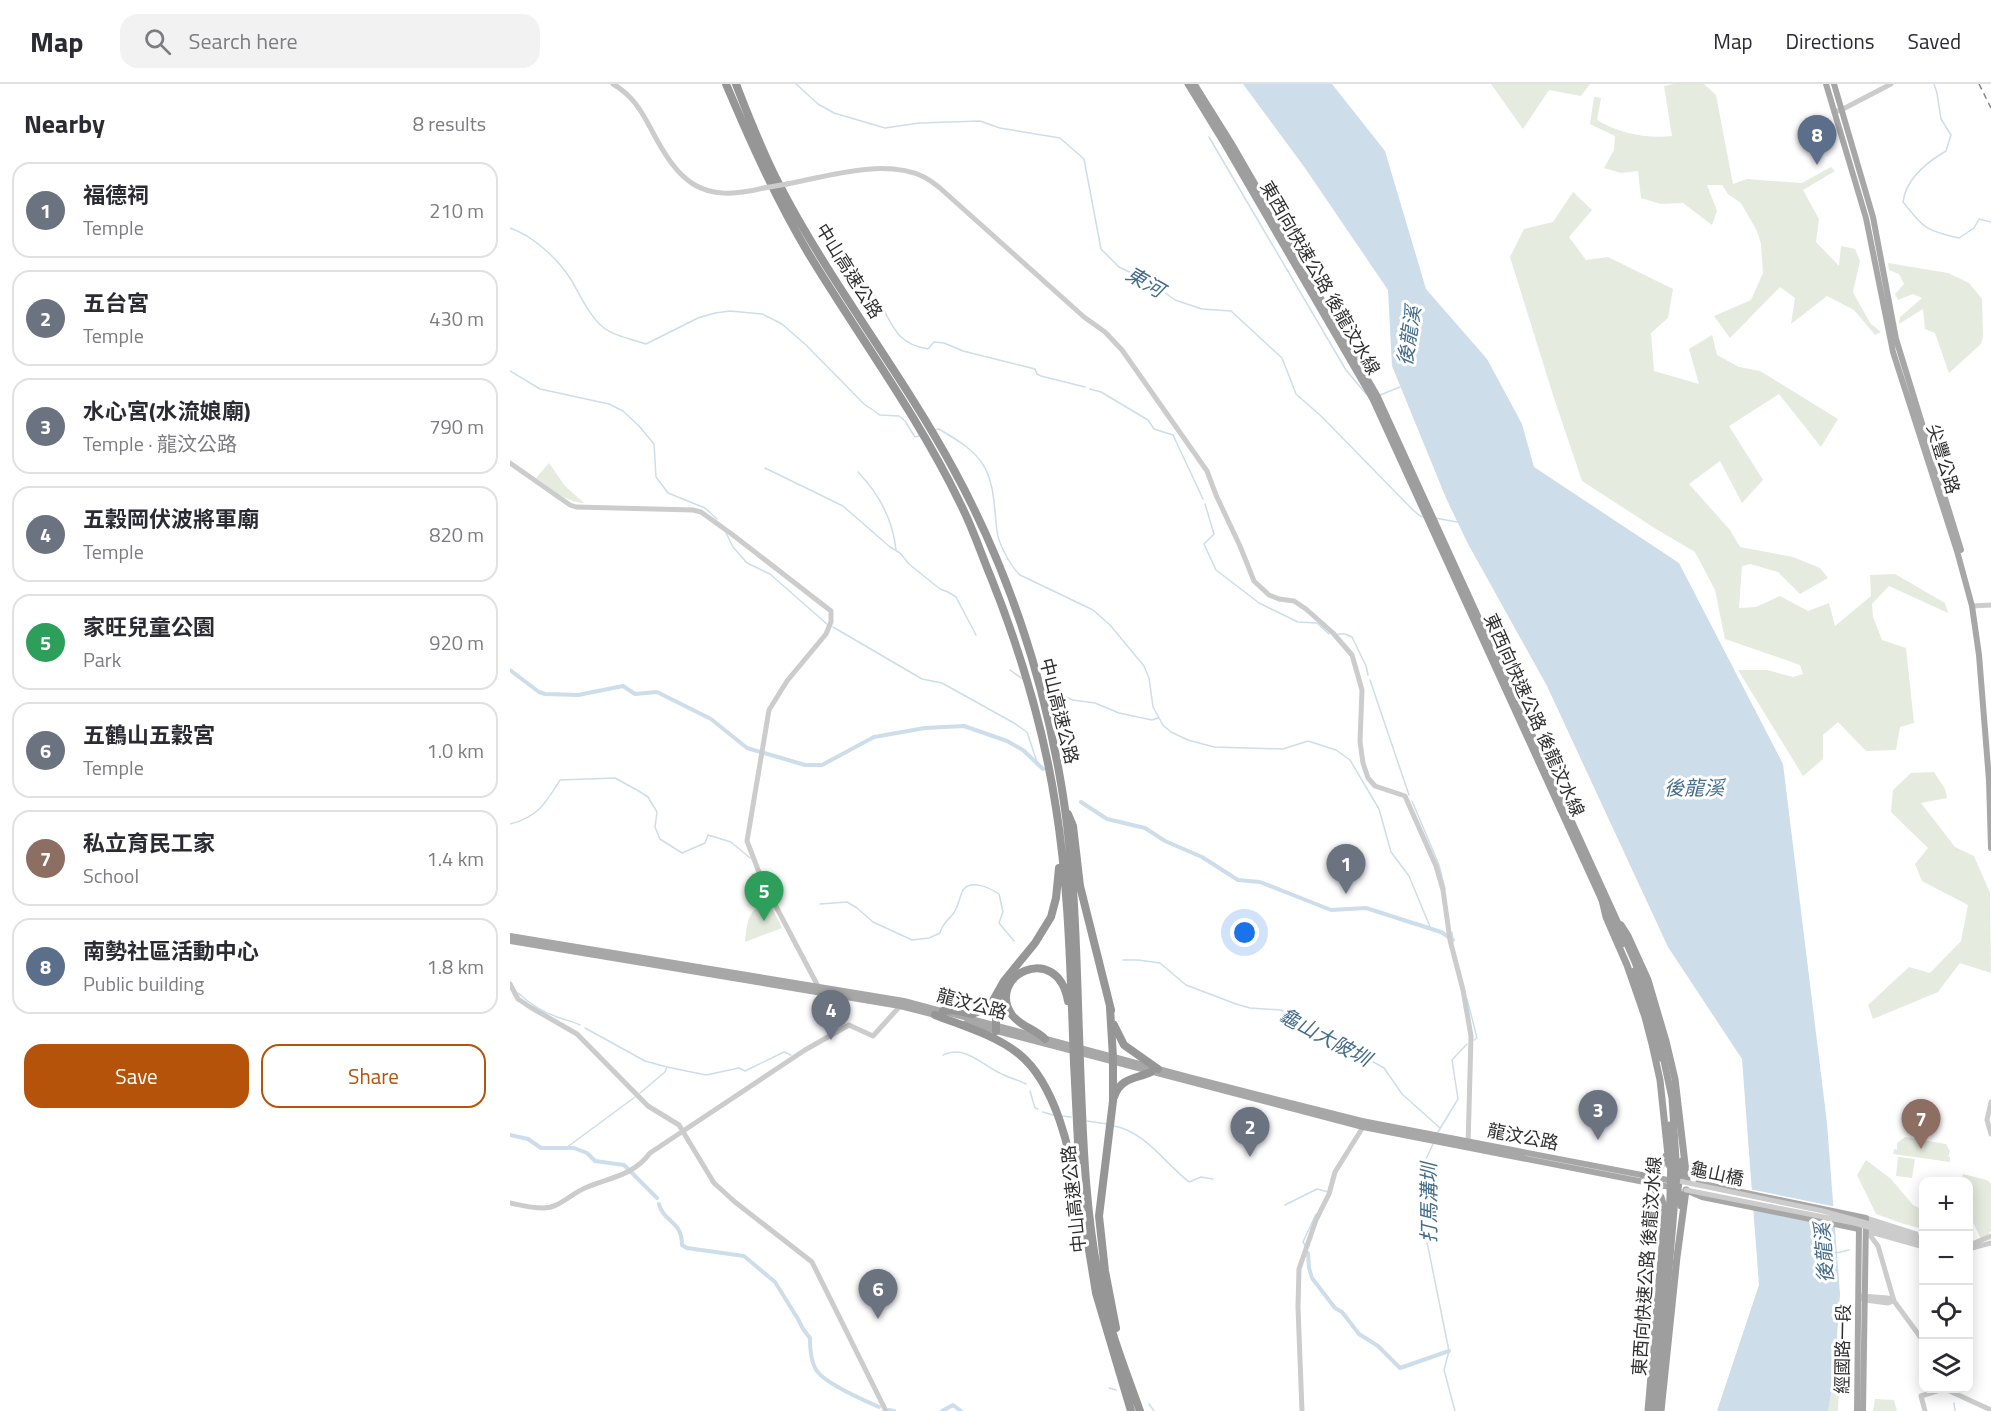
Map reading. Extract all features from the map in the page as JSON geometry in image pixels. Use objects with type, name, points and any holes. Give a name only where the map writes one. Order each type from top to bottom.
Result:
[{"type":"highway","name":"中山高速公路","points":[[726,84],[755,152],[791,223],[931,448],[952,486],[979,543],[991,579],[1005,610],[1026,675],[1045,748],[1060,840],[1071,968],[1072,1018],[1076,1035]]},
{"type":"highway","name":"中山高速公路","points":[[736,84],[779,185],[816,249],[954,470],[988,537],[1022,626],[1045,706],[1064,804],[1073,883],[1077,1062],[1085,1177],[1091,1226],[1102,1294],[1140,1411]]},
{"type":"highway","name":"東西向快速公路 後龍汶水線","points":[[1188,84],[1373,399],[1632,964],[1650,1016],[1661,1061],[1668,1098],[1671,1160],[1670,1210],[1649,1411]]},
{"type":"highway","name":"東西向快速公路 後龍汶水線","points":[[1194,84],[1237,153],[1377,396],[1616,919],[1635,962],[1654,1015],[1669,1079],[1677,1175],[1657,1411]]},
{"type":"highway","points":[[1064,804],[1073,826],[1080,886],[1116,1032],[1124,1045],[1155,1070],[1124,1082],[1116,1092],[1113,1101]]},
{"type":"highway","points":[[939,1013],[953,1010],[972,1014],[985,1009],[991,1004],[1004,981],[1039,937],[1051,917],[1056,898],[1060,840]]},
{"type":"highway","points":[[1602,900],[1606,917],[1627,965],[1652,1044],[1660,1080],[1667,1153],[1682,1211],[1661,1411]]},
{"type":"highway","points":[[1616,919],[1633,945],[1659,1014],[1675,1079],[1687,1181]]},
{"type":"highway","points":[[1045,1039],[1038,1032],[1016,1020],[1007,1005],[1008,987],[1018,974],[1036,968],[1054,974],[1066,990],[1072,1018]]},
{"type":"highway","points":[[996,1028],[996,1011],[1004,981]]},
{"type":"highway","points":[[1110,1008],[1113,1101],[1099,1216],[1105,1271],[1119,1350]]},
{"type":"highway","points":[[939,1013],[1004,1044],[1020,1055],[1034,1071],[1048,1093],[1062,1124],[1074,1169],[1079,1213],[1087,1238]]},
{"type":"highway","name":"中山高速公路","points":[[1077,1062],[1077,1137],[1087,1238],[1096,1293],[1131,1411]]},
{"type":"highway","points":[[1649,1411],[1665,1210],[1677,1186],[1683,1152]]},
{"type":"highway","points":[[1644,1175],[1656,1172],[1663,1164],[1667,1153]]},
{"type":"highway","points":[[1650,1184],[1660,1197],[1665,1210]]},
{"type":"main road","name":"尖豐公路","points":[[1826,84],[1838,111],[1873,217],[1896,339],[1946,502],[1973,606],[1983,652],[1991,770]]},
{"type":"main road","name":"尖豐公路","points":[[1834,84],[1838,111]]},
{"type":"main road","name":"尖豐公路","points":[[1973,606],[1989,780],[1991,848]]},
{"type":"main road","name":"龍汶公路","points":[[510,936],[902,1004],[1363,1124],[1468,1144],[1650,1184],[1677,1186]]},
{"type":"main road","name":"龍汶公路","points":[[510,941],[641,960]]},
{"type":"main road","name":"龍汶公路","points":[[996,1028],[1045,1039],[1113,1060]]},
{"type":"main road","name":"龍汶公路","points":[[1468,1144],[1644,1175],[1677,1186]]},
{"type":"main road","name":"龜山橋","points":[[1677,1186],[1687,1181],[1715,1185],[1866,1218]]},
{"type":"main road","name":"龜山橋","points":[[1677,1186],[1702,1197],[1863,1230]]},
{"type":"main road","name":"經國路一段","points":[[1859,1216],[1863,1230]]},
{"type":"main road","name":"經國路一段","points":[[1863,1411],[1863,1230],[1866,1218]]},
{"type":"main road","name":"經國路一段","points":[[1857,1411],[1863,1297]]},
{"type":"street","points":[[613,84],[627,92],[673,167],[687,181],[703,189],[723,194],[743,193],[879,168],[902,170],[924,177],[940,188],[1084,317],[1105,332],[1122,350],[1207,471],[1254,581],[1269,595],[1294,601],[1306,609],[1333,633],[1352,655],[1362,690],[1360,742],[1368,778],[1375,786],[1405,796],[1436,866],[1443,890],[1450,940],[1463,990],[1471,1036],[1468,1144]]},
{"type":"street","points":[[1838,111],[1891,84]]},
{"type":"street","points":[[510,463],[576,507],[701,512],[831,611],[830,625],[826,634],[787,681],[769,710],[747,841],[762,880],[819,990]]},
{"type":"street","points":[[1973,606],[1991,604]]},
{"type":"street","points":[[510,984],[518,999],[578,1034],[648,1106],[679,1125],[714,1183],[812,1262],[886,1411]]},
{"type":"street","points":[[510,1203],[544,1208],[566,1200],[585,1188],[620,1177],[644,1162],[650,1154],[805,1050],[849,1025],[873,1036],[902,1004]]},
{"type":"street","points":[[1991,1102],[1987,1120],[1991,1134]]},
{"type":"street","points":[[1302,1411],[1298,1307],[1299,1269],[1303,1254],[1329,1194],[1335,1172],[1363,1124]]},
{"type":"street","name":"龜山橋","points":[[1677,1186],[1823,1211],[1919,1240]]},
{"type":"street","name":"龜山橋","points":[[1677,1186],[1919,1240]]},
{"type":"street","points":[[1866,1218],[1919,1239]]},
{"type":"street","points":[[1863,1230],[1919,1240]]},
{"type":"street","points":[[1863,1230],[1878,1246],[1894,1301],[1921,1339]]},
{"type":"street","points":[[1973,1244],[1991,1236]]},
{"type":"street","points":[[1973,1247],[1977,1248],[1991,1243]]},
{"type":"street","points":[[1863,1297],[1888,1303],[1894,1301]]},
{"type":"street","points":[[1925,1411],[1921,1396],[1930,1393]]},
{"type":"street","points":[[1952,1393],[1991,1410]]},
{"type":"shaded area","points":[[1491,84],[1590,84],[1581,96],[1549,90],[1523,129]]},
{"type":"shaded area","points":[[1704,84],[1716,95],[1733,184],[1747,179],[1802,183],[1831,167],[1835,171],[1803,190],[1819,219],[1816,242],[1839,266],[1841,246],[1855,249],[1860,261],[1853,292],[1870,323],[1881,332],[1875,335],[1854,310],[1827,296],[1791,324],[1795,298],[1780,287],[1730,338],[1714,316],[1751,300],[1763,273],[1761,244],[1757,231],[1741,203],[1728,194],[1722,185],[1707,185],[1717,211],[1712,225],[1683,203],[1661,204],[1641,198],[1638,171],[1621,173],[1604,168],[1614,150],[1615,136],[1590,124],[1594,97],[1601,98],[1597,120],[1605,125],[1633,134],[1653,137],[1672,136],[1664,86]]},
{"type":"shaded area","points":[[1573,192],[1592,210],[1569,237],[1586,260],[1608,257],[1673,289],[1668,318],[1651,333],[1654,371],[1699,384],[1689,349],[1712,335],[1717,355],[1739,367],[1760,371],[1838,419],[1821,447],[1779,394],[1729,426],[1763,480],[1742,503],[1720,461],[1689,484],[1730,530],[1740,547],[1793,557],[1820,568],[1828,578],[1800,594],[1778,572],[1750,564],[1742,566],[1739,608],[1756,607],[1780,596],[1808,611],[1829,603],[1835,626],[1871,596],[1870,575],[1895,574],[1945,603],[1948,613],[1889,586],[1872,604],[1873,617],[1882,640],[1906,648],[1914,723],[1900,727],[1896,750],[1866,751],[1838,722],[1823,735],[1823,759],[1803,776],[1738,670],[1767,670],[1793,677],[1803,674],[1800,665],[1725,639],[1715,590],[1695,552],[1582,481],[1510,257],[1524,229],[1553,222]]},
{"type":"shaded area","points":[[1888,263],[1948,273],[1969,283],[1982,299],[1983,337],[1981,344],[1949,373],[1935,333],[1925,329],[1923,309],[1899,324],[1900,317],[1922,298],[1913,294],[1898,300],[1895,294],[1904,284],[1899,274],[1889,270]]},
{"type":"shaded area","points":[[549,463],[565,486],[584,503],[564,497],[536,478]]},
{"type":"shaded area","points":[[1934,772],[1945,789],[1947,798],[1921,803],[1955,847],[1974,856],[1990,893],[1991,973],[1960,963],[1938,992],[1873,1019],[1868,1005],[1909,967],[1930,973],[1961,941],[1968,905],[1922,881],[1915,864],[1928,848],[1891,812],[1893,790],[1911,773]]},
{"type":"shaded area","points":[[768,900],[782,928],[745,942],[752,912]]},
{"type":"shaded area","points":[[1905,1137],[1946,1144],[1950,1151],[1948,1157],[1950,1157],[1950,1162],[1893,1154],[1894,1149],[1897,1150],[1897,1143]]},
{"type":"shaded area","points":[[1898,1157],[1915,1159],[1912,1178],[1896,1176]]},
{"type":"shaded area","points":[[1866,1160],[1891,1179],[1913,1205],[1919,1208],[1919,1228],[1876,1214],[1857,1175]]},
{"type":"shaded area","points":[[1963,1174],[1987,1180],[1991,1184],[1991,1231],[1982,1241],[1973,1222],[1973,1177],[1962,1177]]},
{"type":"shaded area","points":[[1834,1378],[1839,1383],[1838,1411],[1828,1411]]},
{"type":"shaded area","points":[[1875,1399],[1894,1400],[1897,1411],[1873,1411]]},
{"type":"water","name":"後龍溪","points":[[1243,84],[1332,84],[1385,151],[1426,289],[1487,359],[1522,424],[1534,467],[1679,563],[1783,764],[1827,1123],[1840,1294],[1834,1378],[1828,1411],[1717,1411],[1759,1285],[1742,1059],[1668,947],[1547,686],[1467,542],[1446,498],[1392,366],[1388,290],[1305,168]]},
{"type":"pier","points":[[1749,1189],[1837,1207],[1838,1226],[1750,1208]]},
{"type":"waterway","name":"東河","points":[[796,84],[818,104],[834,113],[885,128],[919,123],[980,121],[1000,128],[1060,138],[1084,159],[1101,249],[1119,267],[1150,282],[1175,300],[1202,309],[1231,311],[1282,358],[1296,394],[1321,416],[1413,510],[1424,517]]},
{"type":"waterway","points":[[1934,84],[1941,119],[1951,135],[1946,151],[1932,160],[1913,179],[1903,202],[1926,227],[1959,238],[1974,228],[1979,219],[1991,222]]},
{"type":"waterway","points":[[1209,137],[1346,370],[1366,394]]},
{"type":"waterway","points":[[510,228],[536,242],[558,263],[570,278],[593,317],[613,334],[646,344],[698,318],[715,313],[730,311],[762,314],[782,324],[806,345],[864,404],[880,415],[899,416],[915,437],[919,436]]},
{"type":"waterway","points":[[856,270],[876,297],[895,330],[908,342],[928,349],[934,342],[944,343],[963,351],[1035,369],[1041,376],[1085,387]]},
{"type":"waterway","points":[[510,371],[540,389],[609,404],[623,411],[654,444],[656,477],[668,493],[705,508],[717,519]]},
{"type":"waterway","points":[[1380,395],[1400,387]]},
{"type":"waterway","points":[[1090,389],[1101,392],[1148,420],[1154,429],[1173,435],[1203,499]]},
{"type":"waterway","points":[[935,430],[939,429],[962,444],[982,463],[992,487],[1000,542],[1016,571],[1093,610],[1110,625],[1144,666],[1149,678],[1153,707],[1163,725],[1171,732],[1188,740],[1214,747],[1283,749],[1308,741],[1336,750],[1350,760],[1379,809],[1391,852],[1409,876],[1431,929]]},
{"type":"waterway","points":[[765,468],[843,506],[925,577],[940,589],[956,597],[976,635]]},
{"type":"waterway","points":[[858,472],[884,508],[892,528],[896,550]]},
{"type":"waterway","points":[[1205,504],[1214,534],[1204,544],[1216,570],[1259,603],[1298,622],[1317,623],[1329,634]]},
{"type":"waterway","name":"東河","points":[[1435,518],[1457,522]]},
{"type":"waterway","points":[[726,533],[733,547],[747,563],[770,574],[828,625]]},
{"type":"waterway","points":[[833,627],[922,679],[942,683],[1014,723],[1027,732],[1038,765]]},
{"type":"waterway","points":[[1338,634],[1352,637],[1368,675]]},
{"type":"waterway","points":[[510,670],[545,694],[578,695],[623,686],[635,694],[657,692],[711,719],[747,748],[805,765],[822,765],[874,737],[925,728],[964,726],[1007,741],[1023,750],[1043,769]]},
{"type":"waterway","points":[[1010,670],[1024,680]]},
{"type":"waterway","points":[[1370,680],[1409,795]]},
{"type":"waterway","points":[[1045,689],[1073,700],[1095,703],[1119,713],[1152,720],[1158,718]]},
{"type":"waterway","name":"龜山大陂圳","points":[[510,824],[528,817],[540,808],[560,780],[615,778],[648,797],[657,812],[655,827],[660,839],[682,853],[705,843],[708,835],[731,842],[750,858]]},
{"type":"waterway","points":[[1412,801],[1439,865],[1445,889]]},
{"type":"waterway","points":[[1081,802],[1107,819],[1145,828],[1165,841],[1202,857],[1238,880],[1260,882],[1331,910],[1366,908],[1441,932],[1453,940]]},
{"type":"waterway","name":"龜山大陂圳","points":[[820,904],[847,902],[873,922],[912,940],[929,938],[940,933],[957,907],[963,890],[976,885],[999,894],[1003,912],[999,923],[1014,941]]},
{"type":"waterway","name":"打馬溝圳","points":[[1452,932],[1453,942]]},
{"type":"waterway","name":"龜山大陂圳","points":[[1123,960],[1160,963],[1186,985],[1250,1008],[1281,1010],[1384,1068],[1402,1094],[1440,1128]]},
{"type":"waterway","points":[[518,993],[547,1013],[580,1025]]},
{"type":"waterway","name":"打馬溝圳","points":[[1467,999],[1477,1038],[1474,1040]]},
{"type":"waterway","points":[[585,1028],[645,1061],[706,1075],[739,1068],[745,1071],[784,1052],[791,1055]]},
{"type":"waterway","name":"打馬溝圳","points":[[1438,1132],[1458,1099],[1452,1060],[1467,1044]]},
{"type":"waterway","points":[[943,1055],[952,1052],[967,1054],[996,1071],[1026,1084]]},
{"type":"waterway","points":[[640,1093],[665,1072],[667,1067]]},
{"type":"waterway","points":[[1030,1091],[1035,1108],[1038,1109]]},
{"type":"waterway","points":[[566,1148],[635,1097]]},
{"type":"waterway","points":[[1043,1112],[1053,1115]]},
{"type":"waterway","points":[[1061,1116],[1071,1117]]},
{"type":"waterway","points":[[1087,1121],[1107,1124]]},
{"type":"waterway","points":[[1114,1126],[1125,1129],[1145,1141],[1189,1182],[1201,1177],[1213,1179]]},
{"type":"waterway","points":[[510,1135],[528,1139],[541,1148],[574,1148],[587,1153],[595,1161],[624,1165],[657,1198]]},
{"type":"waterway","name":"打馬溝圳","points":[[1434,1142],[1426,1159],[1425,1232],[1449,1351],[1444,1370],[1455,1411]]},
{"type":"waterway","points":[[1285,1205],[1317,1189],[1328,1192]]},
{"type":"waterway","points":[[659,1204],[661,1210],[679,1231],[682,1245],[687,1248],[744,1256],[775,1282],[810,1338],[812,1359],[821,1376],[879,1407]]},
{"type":"waterway","points":[[1305,1245],[1303,1242],[1316,1214]]},
{"type":"waterway","points":[[1836,1253],[1849,1250]]},
{"type":"waterway","points":[[1308,1253],[1312,1278],[1335,1308],[1342,1312],[1359,1334],[1378,1346],[1400,1368],[1449,1351]]},
{"type":"waterway","points":[[1109,1388],[1116,1390]]},
{"type":"waterway","name":"龜山大陂圳","points":[[1954,1403],[1955,1411]]},
{"type":"waterway","points":[[1149,1404],[1154,1411]]},
{"type":"waterway","points":[[942,1411],[953,1405],[961,1411]]},
{"type":"waterway","points":[[889,1410],[894,1411]]},
{"type":"railway","points":[[1979,84],[1991,108]]},
{"type":"place","name":"南勢社區活動中心","points":[[1817,165]]},
{"type":"place","name":"福德祠","points":[[1346,894]]},
{"type":"place","name":"家旺兒童公園","points":[[764,921]]},
{"type":"place","name":"五穀岡伏波將軍廟","points":[[831,1040]]},
{"type":"place","name":"水心宮(水流娘廟)","points":[[1598,1140]]},
{"type":"place","name":"私立育民工家","points":[[1921,1149]]},
{"type":"place","name":"五台宮","points":[[1250,1157]]},
{"type":"place","name":"五鶴山五穀宮","points":[[878,1319]]}]
